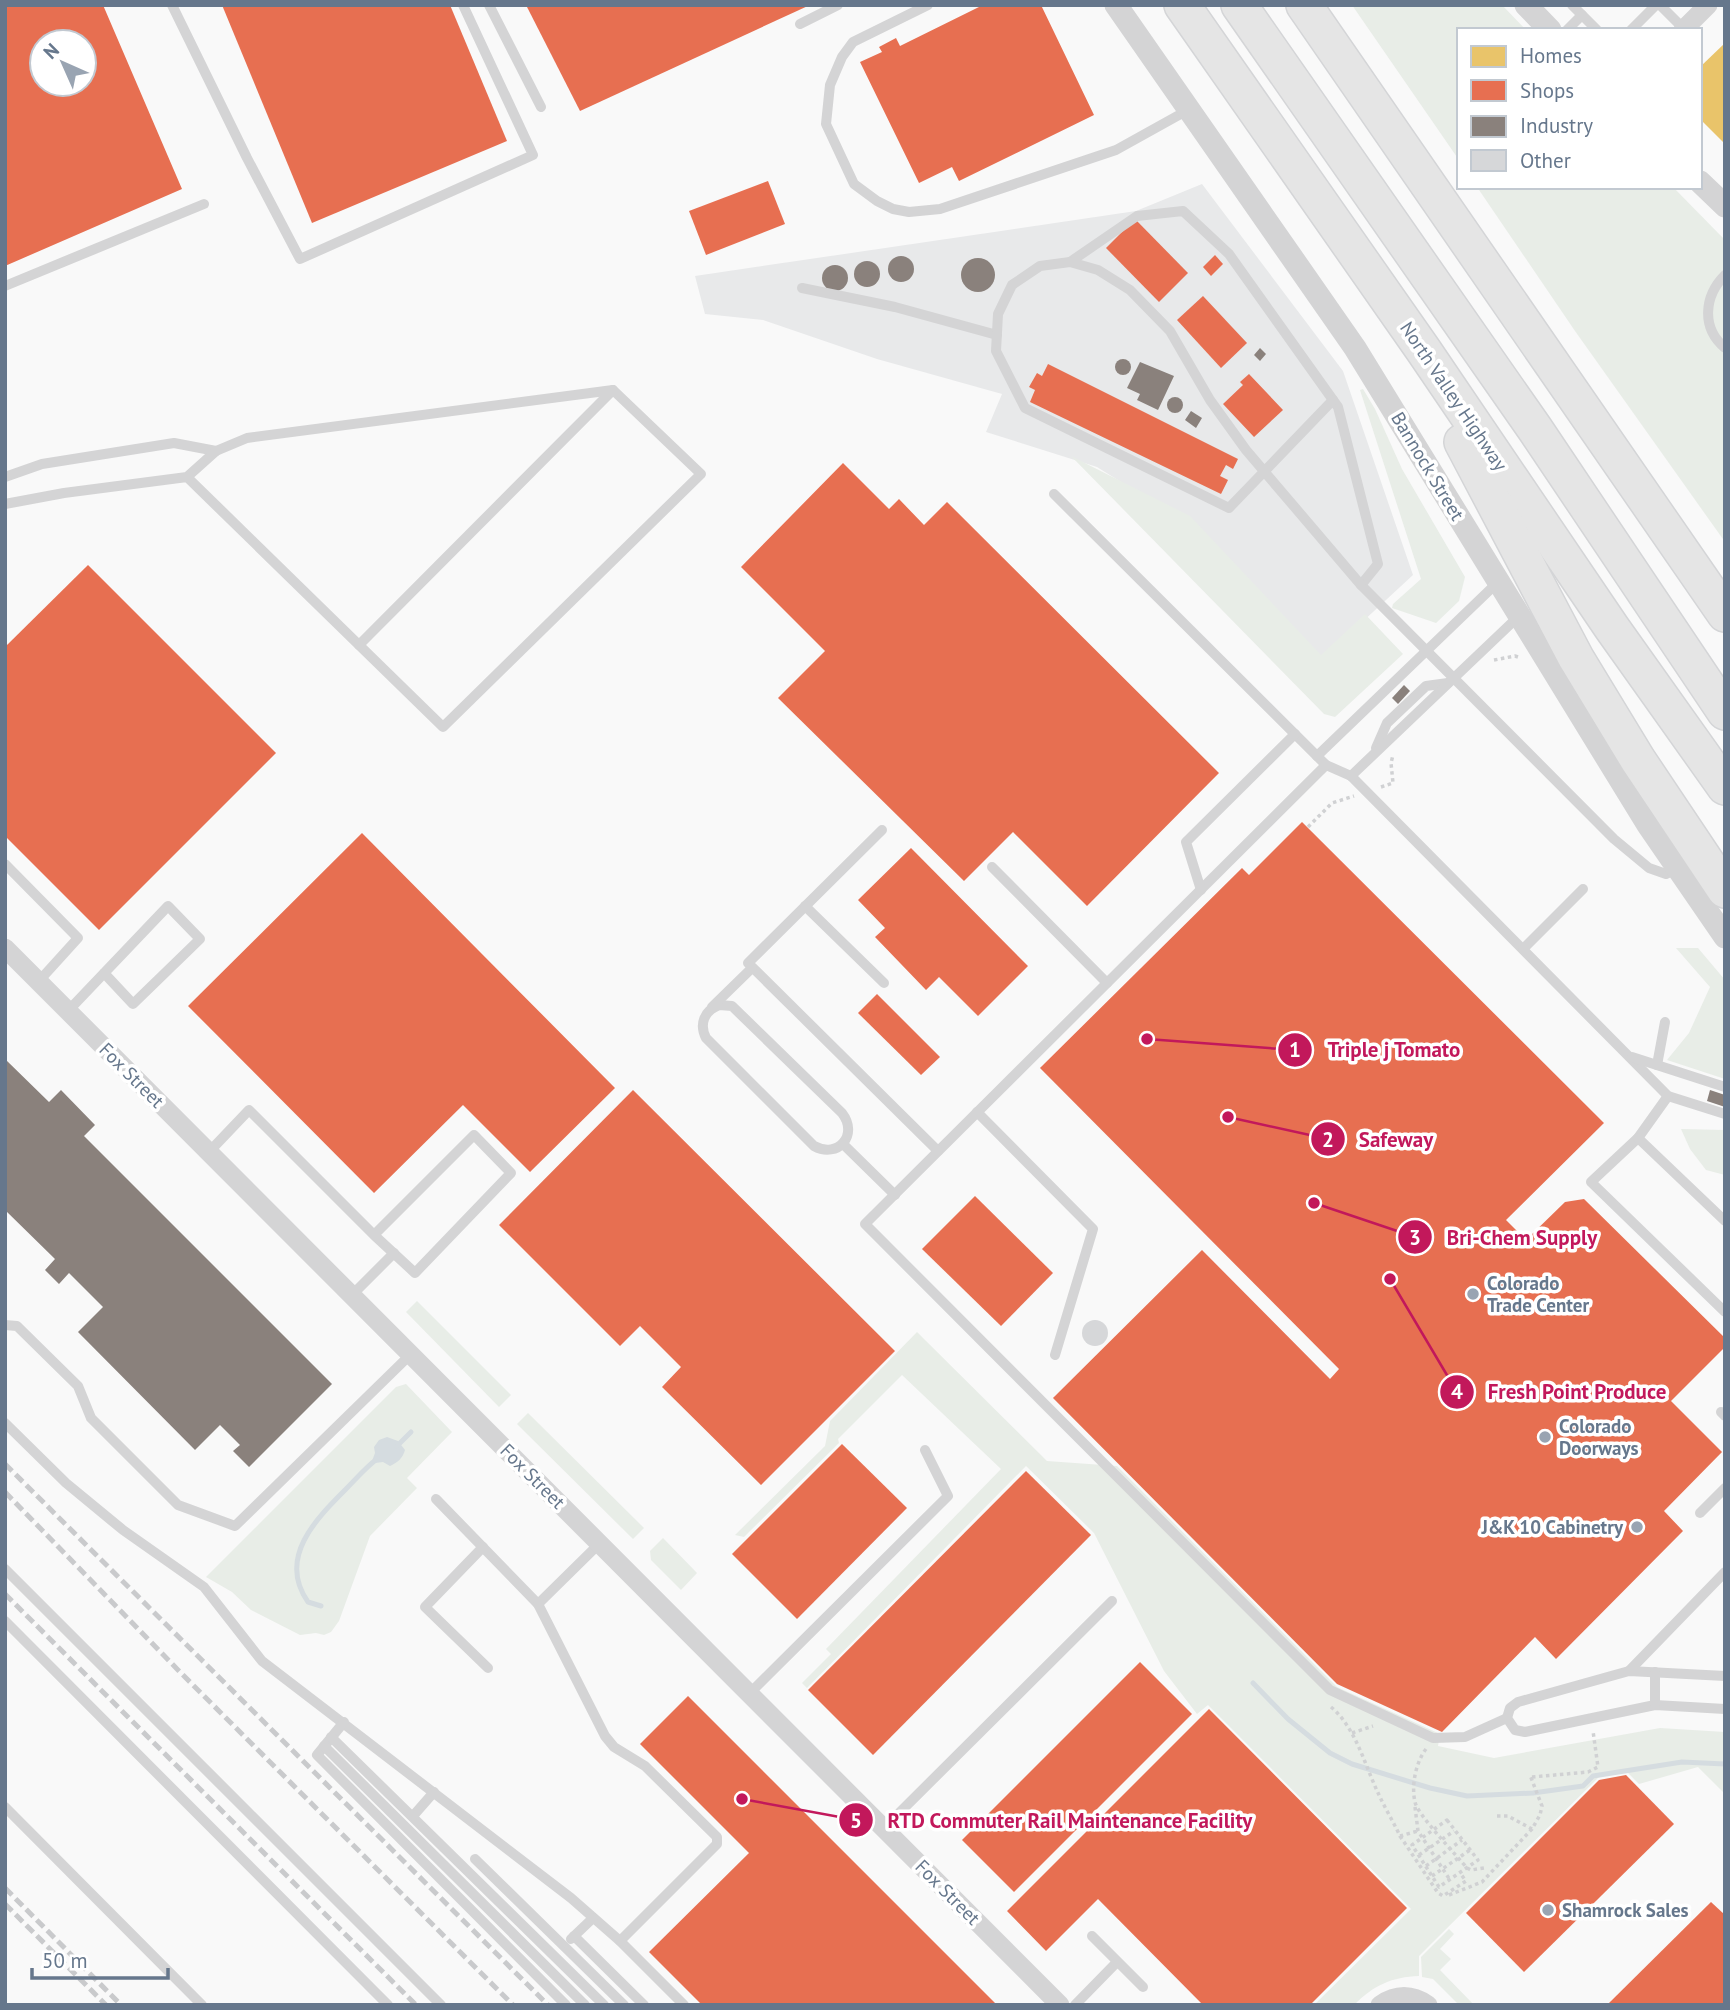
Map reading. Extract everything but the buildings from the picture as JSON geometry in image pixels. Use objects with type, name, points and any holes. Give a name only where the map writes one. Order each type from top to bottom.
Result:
[{"type":"highway","name":"North Valley Highway","points":[[1182,5],[1612,628],[1725,786]]},
{"type":"highway","points":[[1239,5],[1535,429],[1725,712]]},
{"type":"highway","points":[[1304,5],[1725,614]]},
{"type":"highway","points":[[1363,265],[1459,435],[1576,658],[1638,760],[1725,890]]},
{"type":"street","name":"Bannock Street","points":[[1116,5],[1355,348],[1648,825],[1725,937]]},
{"type":"street","points":[[1526,5],[1548,28]]},
{"type":"street","points":[[1685,28],[1707,5]]},
{"type":"street","points":[[1702,183],[1725,206]]},
{"type":"street","name":"Fox Street","points":[[5,948],[1060,2005]]},
{"type":"street","points":[[1380,2005],[1402,1996],[1419,1999],[1428,2005]]},
{"type":"lane","points":[[172,5],[300,259],[533,155],[463,5]]},
{"type":"lane","points":[[489,5],[541,107]]},
{"type":"lane","points":[[800,24],[838,5]]},
{"type":"lane","points":[[928,5],[853,42],[842,57],[830,85],[826,124],[854,184],[893,209],[909,212],[940,209],[1116,150],[1189,110]]},
{"type":"lane","points":[[1572,5],[1595,28]]},
{"type":"lane","points":[[1633,28],[1658,5],[1683,28]]},
{"type":"lane","points":[[1569,28],[1582,15]]},
{"type":"lane","points":[[5,286],[204,204]]},
{"type":"lane","points":[[1070,262],[1137,216],[1183,211],[1229,254],[1338,407],[1378,564],[1361,584]]},
{"type":"lane","points":[[1333,400],[1264,471],[1228,508],[1025,408],[996,351],[998,314],[1012,285],[1040,266],[1070,262],[1098,270],[1130,290],[1170,331],[1210,400],[1264,471],[1361,584],[1428,650],[1451,680],[1614,839],[1649,868],[1666,874],[1678,869]]},
{"type":"lane","points":[[1725,275],[1715,285],[1706,312],[1716,340],[1725,348]]},
{"type":"lane","points":[[802,288],[895,307],[997,335]]},
{"type":"lane","points":[[5,505],[64,492],[187,477],[216,451],[247,438],[613,390]]},
{"type":"lane","points":[[187,477],[443,727],[701,474],[613,390]]},
{"type":"lane","points":[[359,645],[613,390]]},
{"type":"lane","points":[[5,477],[42,464],[174,443],[216,451]]},
{"type":"lane","points":[[1054,494],[1326,765],[1351,776],[1668,1096],[1725,1114]]},
{"type":"lane","points":[[1317,756],[1499,581]]},
{"type":"lane","points":[[1351,776],[1520,614]]},
{"type":"lane","points":[[1201,890],[1186,842],[1295,734]]},
{"type":"lane","points":[[1326,765],[865,1224],[1330,1690],[1433,1738],[1465,1737],[1507,1718],[1510,1708],[1518,1702],[1629,1671],[1725,1676]]},
{"type":"lane","points":[[882,830],[748,963],[938,1151]]},
{"type":"lane","points":[[5,864],[78,938],[39,981]]},
{"type":"lane","points":[[992,867],[1107,983]]},
{"type":"lane","points":[[1523,949],[1583,889]]},
{"type":"lane","points":[[68,1011],[104,973],[168,906],[200,939],[133,1004],[104,973]]},
{"type":"lane","points":[[805,906],[884,983]]},
{"type":"lane","points":[[707,1012],[719,1005],[732,1006],[842,1113],[849,1126],[844,1143],[828,1151],[814,1146],[706,1038],[702,1025],[707,1012],[752,968]]},
{"type":"lane","points":[[1657,1065],[1665,1023]]},
{"type":"lane","points":[[1629,1056],[1725,1087]]},
{"type":"lane","points":[[1668,1096],[1637,1138],[1591,1182],[1725,1312]]},
{"type":"lane","points":[[209,1152],[249,1110],[374,1236],[415,1273],[511,1173],[474,1135],[374,1236]]},
{"type":"lane","points":[[977,1112],[1093,1229],[1055,1355]]},
{"type":"lane","points":[[1637,1138],[1725,1221]]},
{"type":"lane","points":[[844,1143],[895,1195]]},
{"type":"lane","points":[[352,1295],[394,1254]]},
{"type":"lane","points":[[5,1325],[17,1326],[78,1387],[91,1418],[178,1505],[235,1526],[411,1354]]},
{"type":"lane","points":[[5,1423],[66,1483],[123,1530],[204,1587],[262,1661],[593,1917],[684,2005]]},
{"type":"lane","points":[[750,1693],[948,1496],[925,1450]]},
{"type":"lane","points":[[1700,1513],[1725,1488]]},
{"type":"lane","points":[[436,1499],[538,1604],[604,1736],[614,1748],[645,1766],[717,1837],[717,1844],[620,1941]]},
{"type":"lane","points":[[538,1604],[600,1543]]},
{"type":"lane","points":[[483,1547],[425,1607],[488,1668]]},
{"type":"lane","points":[[5,1569],[441,2005]]},
{"type":"lane","points":[[1629,1671],[1725,1572]]},
{"type":"lane","points":[[884,1828],[1112,1601]]},
{"type":"lane","points":[[5,1621],[388,2005]]},
{"type":"lane","points":[[1655,1672],[1655,1705]]},
{"type":"lane","points":[[1507,1718],[1515,1730],[1525,1732],[1655,1705],[1725,1709]]},
{"type":"lane","points":[[344,1722],[317,1755],[566,2005]]},
{"type":"lane","points":[[331,1737],[604,2005]]},
{"type":"lane","points":[[324,1746],[585,2005]]},
{"type":"lane","points":[[413,1816],[434,1792]]},
{"type":"lane","points":[[5,1807],[202,2005]]},
{"type":"lane","points":[[475,1859],[624,2005]]},
{"type":"lane","points":[[536,1974],[593,1917]]},
{"type":"lane","points":[[574,1936],[643,2005]]},
{"type":"lane","points":[[1092,1936],[1143,1987]]},
{"type":"lane","points":[[1075,2005],[1116,1962]]},
{"type":"path","points":[[1352,1733],[1400,1836],[1434,1890],[1443,1896],[1482,1882],[1488,1869],[1532,1829],[1540,1815],[1540,1801],[1531,1776],[1588,1773],[1598,1766],[1591,1718]]},
{"type":"path","points":[[1433,1738],[1419,1759],[1414,1787],[1415,1805],[1419,1831],[1450,1880]]},
{"type":"path","points":[[1415,1805],[1467,1868],[1488,1869]]},
{"type":"path","points":[[1497,1816],[1508,1816],[1532,1829]]},
{"type":"path","points":[[1447,1820],[1455,1830],[1478,1860],[1439,1887],[1412,1845],[1447,1820]]},
{"type":"path","points":[[1419,1856],[1455,1830]]},
{"type":"path","points":[[1400,1836],[1419,1831]]},
{"type":"path","points":[[1426,1866],[1462,1840]]},
{"type":"path","points":[[1432,1877],[1470,1850]]},
{"type":"path","points":[[1449,1895],[1466,1881],[1459,1873]]},
{"type":"shaded area","points":[[1352,5],[1502,5],[1524,28],[1457,28],[1457,157]]},
{"type":"shaded area","points":[[1202,184],[1343,371],[1413,575],[1320,661],[1196,529],[1097,467],[986,432],[1002,394],[877,359],[763,320],[705,314],[695,276],[1136,211]]},
{"type":"shaded area","points":[[1478,189],[1675,189],[1725,240],[1725,542],[1575,331]]},
{"type":"shaded area","points":[[1363,389],[1402,469],[1465,577],[1459,601],[1436,623],[1392,608],[1393,604],[1421,579],[1360,390]]},
{"type":"shaded area","points":[[1071,456],[1190,516],[1321,655],[1365,614],[1403,654],[1335,717],[1324,714]]},
{"type":"shaded area","points":[[1676,948],[1698,948],[1725,980],[1725,1079],[1667,1060],[1689,1033],[1710,987]]},
{"type":"shaded area","points":[[1681,1129],[1725,1130],[1725,1175],[1706,1170],[1690,1149]]},
{"type":"shaded area","points":[[417,1301],[511,1395],[499,1407],[406,1312]]},
{"type":"shaded area","points":[[917,1332],[1047,1461],[1117,1466],[1337,1687],[1440,1734],[1438,1746],[1494,1758],[1660,1728],[1725,1732],[1725,1794],[1698,1767],[1639,1784],[1627,1772],[1599,1777],[1419,1956],[1419,1976],[1384,1983],[1354,2005],[1314,2005],[1411,1909],[1208,1705],[1197,1714],[1164,1671],[1094,1533],[1026,1466],[807,1688],[802,1683],[831,1654],[826,1649],[1001,1469],[902,1375],[838,1439],[839,1443],[744,1537],[735,1535],[825,1446],[830,1421]]},
{"type":"shaded area","points":[[406,1384],[452,1432],[407,1478],[417,1488],[370,1536],[339,1621],[331,1632],[324,1635],[300,1635],[251,1610],[232,1592],[206,1577],[396,1387]]},
{"type":"shaded area","points":[[528,1413],[644,1528],[633,1539],[517,1424]]},
{"type":"shaded area","points":[[387,1437],[398,1441],[405,1450],[399,1460],[390,1466],[372,1461],[374,1447],[379,1440]]},
{"type":"shaded area","points":[[663,1538],[697,1573],[681,1590],[651,1560],[650,1551]]},
{"type":"shaded area","points":[[1449,1929],[1454,1934],[1440,1949],[1451,1959],[1440,1970],[1474,2005],[1459,2005],[1433,1979],[1422,1977],[1421,1957]]},
{"type":"waterway","points":[[397,1446],[411,1432]]},
{"type":"waterway","points":[[321,1606],[308,1602],[300,1586],[298,1555],[304,1540],[323,1513],[377,1459]]},
{"type":"waterway","points":[[1253,1683],[1288,1719],[1330,1753],[1352,1764],[1430,1788],[1467,1796],[1533,1793],[1583,1786],[1593,1776],[1682,1762],[1725,1764]]},
{"type":"railway","points":[[5,1464],[548,2005]]},
{"type":"railway","points":[[5,1492],[178,1670],[513,2005]]},
{"type":"railway","points":[[5,1594],[416,2005]]},
{"type":"railway","points":[[5,1888],[121,2005]]},
{"type":"railway","points":[[5,1904],[106,2005]]},
{"type":"place","name":"Triple j Tomato","points":[[1147,1039]]},
{"type":"place","name":"Safeway","points":[[1228,1117]]},
{"type":"place","name":"Bri-Chem Supply","points":[[1314,1203]]},
{"type":"place","name":"Fresh Point Produce","points":[[1390,1279]]},
{"type":"place","name":"Colorado Trade Center","points":[[1473,1294]]},
{"type":"place","name":"Colorado Doorways","points":[[1545,1437]]},
{"type":"place","name":"J&K 10 Cabinetry","points":[[1637,1527]]},
{"type":"place","name":"RTD Commuter Rail Maintenance Facility","points":[[742,1799]]},
{"type":"place","name":"Shamrock Sales","points":[[1548,1910]]}]
